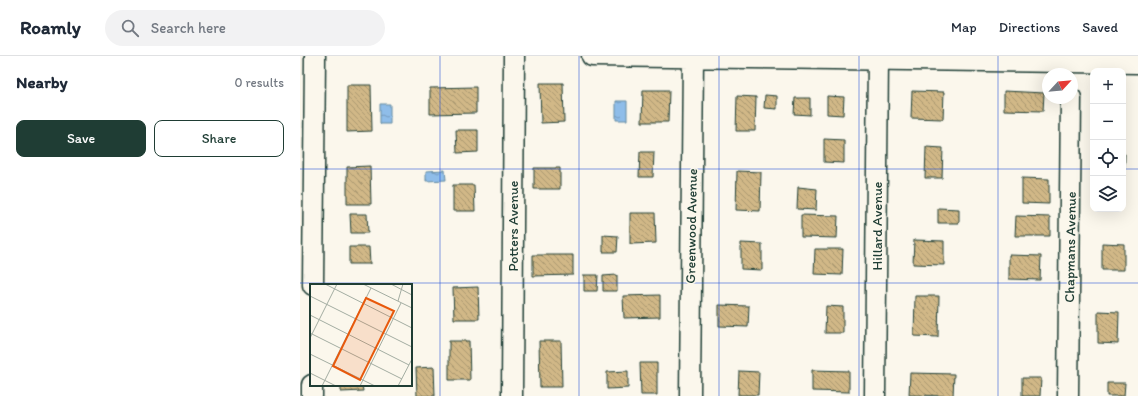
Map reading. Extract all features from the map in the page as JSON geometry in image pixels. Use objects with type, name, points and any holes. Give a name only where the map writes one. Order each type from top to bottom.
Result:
[{"type":"street","points":[[313,284],[315,56]]},
{"type":"street","name":"Potters Avenue","points":[[512,396],[514,56]]},
{"type":"street","points":[[592,56],[878,58],[1072,64],[1138,63]]},
{"type":"street","name":"Greenwood Avenue","points":[[690,396],[693,57]]},
{"type":"street","name":"Hillard Avenue","points":[[875,396],[878,58]]},
{"type":"street","name":"Chapmans Avenue","points":[[1068,396],[1071,104]]},
{"type":"water","points":[[616,101],[627,101],[627,120],[616,120]]},
{"type":"water","points":[[380,104],[390,104],[390,124],[380,124]]},
{"type":"water","points":[[445,170],[446,180],[426,181],[426,171]]},
{"type":"building","points":[[540,83],[563,83],[564,122],[541,123]]},
{"type":"building","points":[[347,85],[371,85],[372,131],[347,132]]},
{"type":"building","points":[[476,87],[476,113],[430,114],[430,88]]},
{"type":"building","points":[[643,90],[669,90],[668,122],[642,122]]},
{"type":"building","points":[[912,91],[944,92],[943,119],[911,118]]},
{"type":"building","points":[[1004,91],[1042,93],[1043,111],[1004,110]]},
{"type":"building","points":[[765,95],[777,96],[777,109],[764,108]]},
{"type":"building","points":[[737,96],[756,97],[755,131],[736,131]]},
{"type":"building","points":[[827,96],[844,97],[843,115],[827,114]]},
{"type":"building","points":[[795,98],[810,98],[810,115],[794,114]]},
{"type":"building","points":[[456,130],[478,130],[478,152],[457,153]]},
{"type":"building","points":[[824,139],[844,140],[844,163],[824,162]]},
{"type":"building","points":[[926,147],[943,148],[942,178],[925,178]]},
{"type":"building","points":[[640,152],[654,152],[653,177],[639,177]]},
{"type":"building","points":[[370,166],[371,204],[347,204],[347,167]]},
{"type":"building","points":[[534,168],[560,168],[560,189],[534,189]]},
{"type":"building","points":[[737,171],[761,172],[760,211],[736,210]]},
{"type":"building","points":[[1022,178],[1049,179],[1049,204],[1022,203]]},
{"type":"building","points":[[453,185],[474,185],[475,211],[453,211]]},
{"type":"building","points":[[798,187],[817,189],[816,210],[797,209]]},
{"type":"building","points":[[938,208],[959,209],[959,223],[938,223]]},
{"type":"building","points":[[630,213],[655,213],[656,243],[630,244]]},
{"type":"building","points":[[350,214],[367,214],[368,233],[351,233]]},
{"type":"building","points":[[801,215],[838,216],[837,238],[801,237]]},
{"type":"building","points":[[1016,216],[1050,217],[1050,236],[1015,236]]},
{"type":"building","points":[[603,235],[618,236],[617,252],[603,252]]},
{"type":"building","points":[[914,240],[944,241],[944,265],[913,264]]},
{"type":"building","points":[[741,243],[762,244],[762,270],[741,269]]},
{"type":"building","points":[[1102,243],[1124,244],[1124,270],[1102,270]]},
{"type":"building","points":[[349,247],[369,247],[370,264],[349,264]]},
{"type":"building","points":[[815,249],[843,249],[842,275],[814,274]]},
{"type":"building","points":[[533,255],[573,255],[573,275],[533,276]]},
{"type":"building","points":[[1009,255],[1041,256],[1040,280],[1009,279]]},
{"type":"building","points":[[584,275],[598,275],[597,291],[584,291]]},
{"type":"building","points":[[617,275],[617,291],[603,291],[603,276]]},
{"type":"building","points":[[478,287],[479,319],[454,319],[453,288]]},
{"type":"building","points":[[660,295],[660,317],[624,318],[623,296]]},
{"type":"building","points":[[915,296],[939,296],[938,337],[914,336]]},
{"type":"building","points":[[719,305],[749,306],[748,327],[719,326]]},
{"type":"building","points":[[826,306],[843,307],[843,333],[825,333]]},
{"type":"building","points":[[1098,311],[1119,312],[1118,344],[1098,343]]},
{"type":"building","points":[[449,341],[469,341],[470,380],[449,380]]},
{"type":"building","points":[[539,341],[561,341],[562,387],[540,387]]},
{"type":"building","points":[[640,363],[657,363],[657,395],[641,395]]},
{"type":"building","points":[[434,367],[435,396],[417,396],[416,368]]},
{"type":"building","points":[[812,370],[849,371],[849,392],[812,391]]},
{"type":"building","points":[[628,371],[628,388],[607,389],[607,372]]},
{"type":"building","points":[[739,371],[759,372],[758,395],[738,395]]},
{"type":"building","points":[[910,373],[954,374],[953,396],[909,395]]},
{"type":"building","points":[[1022,378],[1041,378],[1040,396],[1022,396]]},
{"type":"building","points":[[1107,383],[1125,383],[1124,396],[1107,396]]},
{"type":"building","points":[[341,386],[362,386],[363,391],[341,392]]}]
